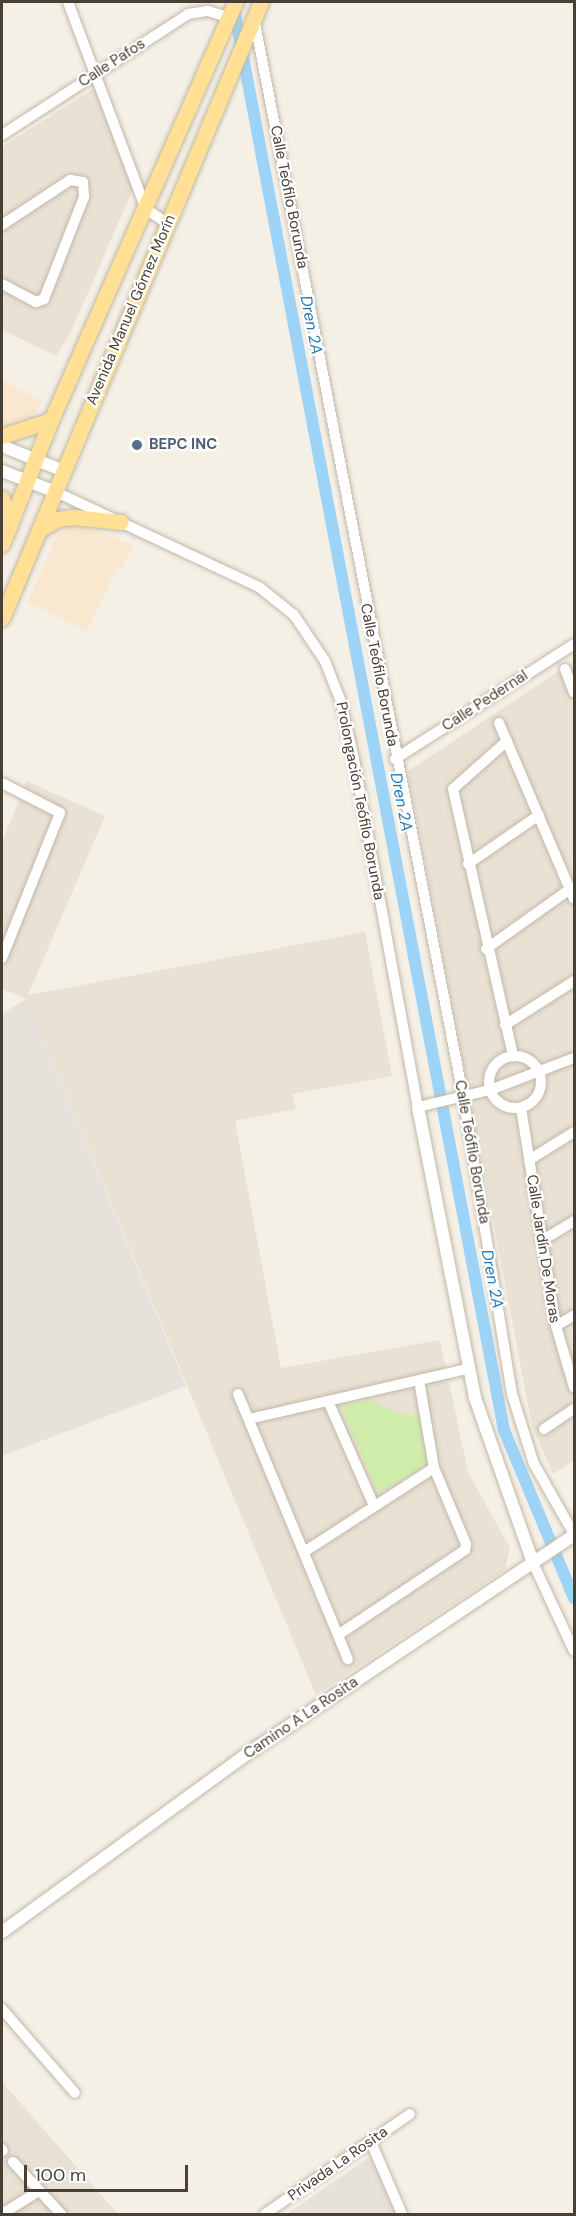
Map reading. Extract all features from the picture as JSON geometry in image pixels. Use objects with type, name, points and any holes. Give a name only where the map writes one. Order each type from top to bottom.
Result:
[{"type":"main road","name":"Avenida Manuel Gómez Morín","points":[[2,618],[242,42],[261,2]]},
{"type":"main road","name":"Avenida Manuel Gómez Morín","points":[[2,544],[51,420],[146,209],[231,8]]},
{"type":"main road","points":[[2,436],[51,420]]},
{"type":"main road","points":[[2,498],[9,527]]},
{"type":"main road","points":[[39,530],[58,519],[74,517],[121,522]]},
{"type":"street","points":[[68,2],[146,209],[167,223]]},
{"type":"street","name":"Calle Pafos","points":[[2,135],[188,14],[231,8]]},
{"type":"street","name":"Calle Teófilo Borunda","points":[[254,17],[395,759],[514,1404],[534,1464],[574,1534]]},
{"type":"street","points":[[2,225],[70,180],[83,182],[84,197],[48,294],[41,301],[2,284]]},
{"type":"street","points":[[2,447],[64,471]]},
{"type":"street","name":"Prolongación Teófilo Borunda","points":[[2,471],[56,492],[259,587],[294,615],[325,661],[341,702],[354,759],[422,1106]]},
{"type":"street","name":"Calle Pedernal","points":[[395,759],[574,644]]},
{"type":"street","points":[[565,669],[574,692]]},
{"type":"street","points":[[486,949],[572,894],[499,723]]},
{"type":"street","points":[[507,741],[455,784],[454,795],[486,949],[513,1056]]},
{"type":"street","points":[[2,783],[60,813],[2,958]]},
{"type":"street","points":[[468,864],[539,815]]},
{"type":"street","points":[[505,1026],[574,981]]},
{"type":"street","points":[[513,1056],[530,1061],[539,1073],[539,1092],[521,1108],[505,1107],[490,1090],[491,1071],[504,1058],[513,1056]]},
{"type":"street","points":[[574,1058],[490,1090],[422,1106],[467,1369],[484,1433],[574,1651]]},
{"type":"street","name":"Calle Jardín De Moras","points":[[521,1108],[556,1326],[574,1387]]},
{"type":"street","points":[[529,1160],[574,1132]]},
{"type":"street","points":[[541,1241],[574,1221]]},
{"type":"street","points":[[556,1326],[574,1315]]},
{"type":"street","points":[[249,1419],[467,1369]]},
{"type":"street","points":[[338,1635],[465,1550],[466,1544],[434,1468],[419,1380]]},
{"type":"street","points":[[238,1394],[348,1659]]},
{"type":"street","points":[[328,1401],[374,1506]]},
{"type":"street","points":[[544,1429],[574,1409]]},
{"type":"street","points":[[304,1552],[434,1468]]},
{"type":"street","name":"Camino A La Rosita","points":[[2,1932],[248,1754],[574,1534]]},
{"type":"street","points":[[2,2009],[75,2093]]},
{"type":"street","name":"Privada La Rosita","points":[[266,2214],[410,2114]]},
{"type":"street","points":[[371,2142],[402,2214]]},
{"type":"street","points":[[14,2162],[61,2214]]},
{"type":"street","points":[[2,2214],[39,2190]]},
{"type":"shaded area","points":[[95,88],[133,189],[70,334],[56,356],[2,330],[2,147]]},
{"type":"shaded area","points":[[2,380],[42,401],[31,420],[2,431]]},
{"type":"shaded area","points":[[71,521],[133,545],[122,570],[117,567],[87,631],[28,602],[57,535]]},
{"type":"shaded area","points":[[574,661],[574,1460],[553,1474],[532,1426],[408,771]]},
{"type":"shaded area","points":[[27,781],[105,816],[28,995],[365,932],[392,1076],[292,1094],[296,1109],[235,1121],[281,1368],[440,1340],[468,1472],[510,1548],[505,1570],[316,1695],[26,999],[2,989],[2,842]]},
{"type":"shaded area","points":[[26,999],[186,1386],[2,1456],[2,1014]]},
{"type":"shaded area","points":[[2,2082],[118,2214],[2,2214]]},
{"type":"shaded area","points":[[370,2157],[396,2214],[287,2214]]},
{"type":"green space","points":[[373,1400],[389,1410],[422,1417],[428,1460],[424,1467],[382,1491],[376,1489],[343,1411],[346,1404]]},
{"type":"waterway","name":"Dren 2A","points":[[233,4],[504,1430],[574,1598]]},
{"type":"place","name":"BEPC INC","points":[[137,445]]}]
